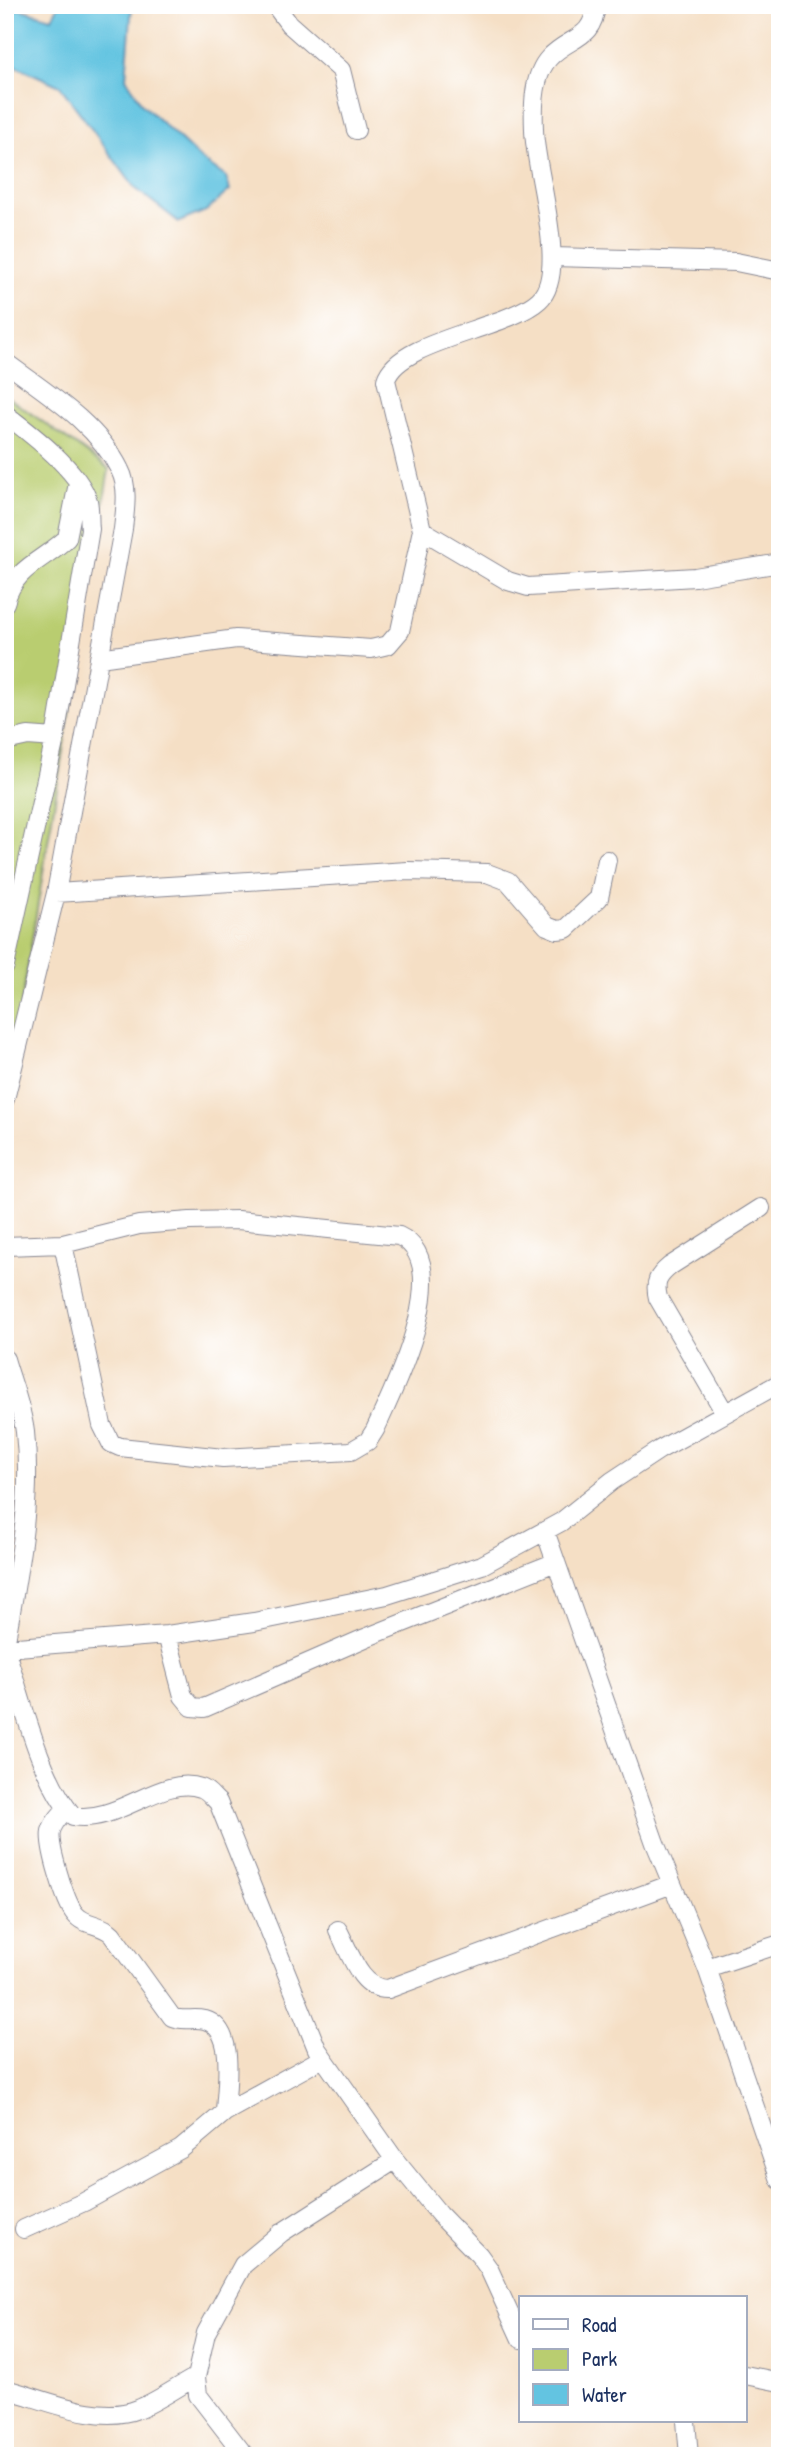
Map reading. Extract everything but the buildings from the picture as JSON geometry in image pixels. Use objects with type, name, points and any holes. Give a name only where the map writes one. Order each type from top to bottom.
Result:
[{"type":"street","points":[[275,5],[289,24],[341,70],[356,130]]},
{"type":"street","points":[[99,658],[236,639],[372,649],[388,645],[400,631],[422,530],[386,388],[388,373],[400,361],[417,352],[539,301],[548,288],[553,257],[534,130],[539,77],[551,56],[587,32],[595,19],[596,5]]},
{"type":"street","points":[[553,257],[736,262],[780,271]]},
{"type":"street","points":[[5,362],[72,413],[101,442],[121,471],[126,499],[124,529],[56,893],[5,1099]]},
{"type":"street","points":[[5,414],[39,440],[78,483],[88,500],[90,529],[55,738],[5,966]]},
{"type":"street","points":[[5,603],[15,578],[25,567],[67,538],[78,483]]},
{"type":"street","points":[[422,530],[508,581],[528,587],[695,577],[780,563]]},
{"type":"street","points":[[5,741],[28,736],[55,738]]},
{"type":"street","points":[[56,893],[408,871],[487,873],[508,881],[547,926],[557,930],[566,929],[599,898],[607,860]]},
{"type":"street","points":[[725,1413],[658,1298],[655,1286],[659,1275],[670,1266],[761,1208]]},
{"type":"street","points":[[5,1246],[63,1244],[139,1225],[190,1221],[238,1220],[400,1236],[412,1241],[422,1262],[415,1340],[375,1430],[368,1441],[351,1451],[223,1458],[120,1447],[111,1443],[102,1425],[63,1244]]},
{"type":"street","points":[[5,1359],[25,1429],[28,1470],[25,1530],[5,1648],[46,1767],[66,1809],[73,1816],[97,1818],[172,1788],[186,1786],[204,1788],[218,1802],[317,2049],[395,2160],[479,2255],[519,2335]]},
{"type":"street","points":[[5,1648],[167,1635],[254,1622],[387,1595],[482,1565],[545,1531],[640,1463],[780,1383]]},
{"type":"street","points":[[545,1531],[671,1884],[707,1968],[780,2180]]},
{"type":"street","points":[[167,1635],[183,1696],[192,1707],[204,1708],[365,1638],[556,1562]]},
{"type":"street","points":[[66,1809],[55,1822],[50,1834],[69,1904],[76,1916],[87,1923],[104,1926],[112,1934],[172,2017],[183,2021],[203,2020],[215,2025],[224,2038],[226,2051],[225,2112]]},
{"type":"street","points":[[338,1930],[367,1984],[377,1989],[388,1989],[671,1884]]},
{"type":"street","points":[[707,1968],[780,1944]]},
{"type":"street","points":[[24,2230],[84,2202],[181,2149],[225,2112],[323,2058]]},
{"type":"street","points":[[245,2456],[198,2395],[196,2377],[206,2333],[243,2265],[281,2233],[395,2160]]},
{"type":"street","points":[[746,2375],[780,2382]]},
{"type":"street","points":[[5,2389],[91,2412],[120,2413],[138,2409],[196,2377]]},
{"type":"street","points":[[686,2422],[689,2456]]},
{"type":"green space","points":[[5,395],[109,469],[5,1105]]},
{"type":"water","points":[[5,5],[52,18],[59,5],[132,5],[126,78],[142,104],[202,160],[226,177],[230,190],[206,211],[179,222],[135,188],[60,86],[5,61]]}]
